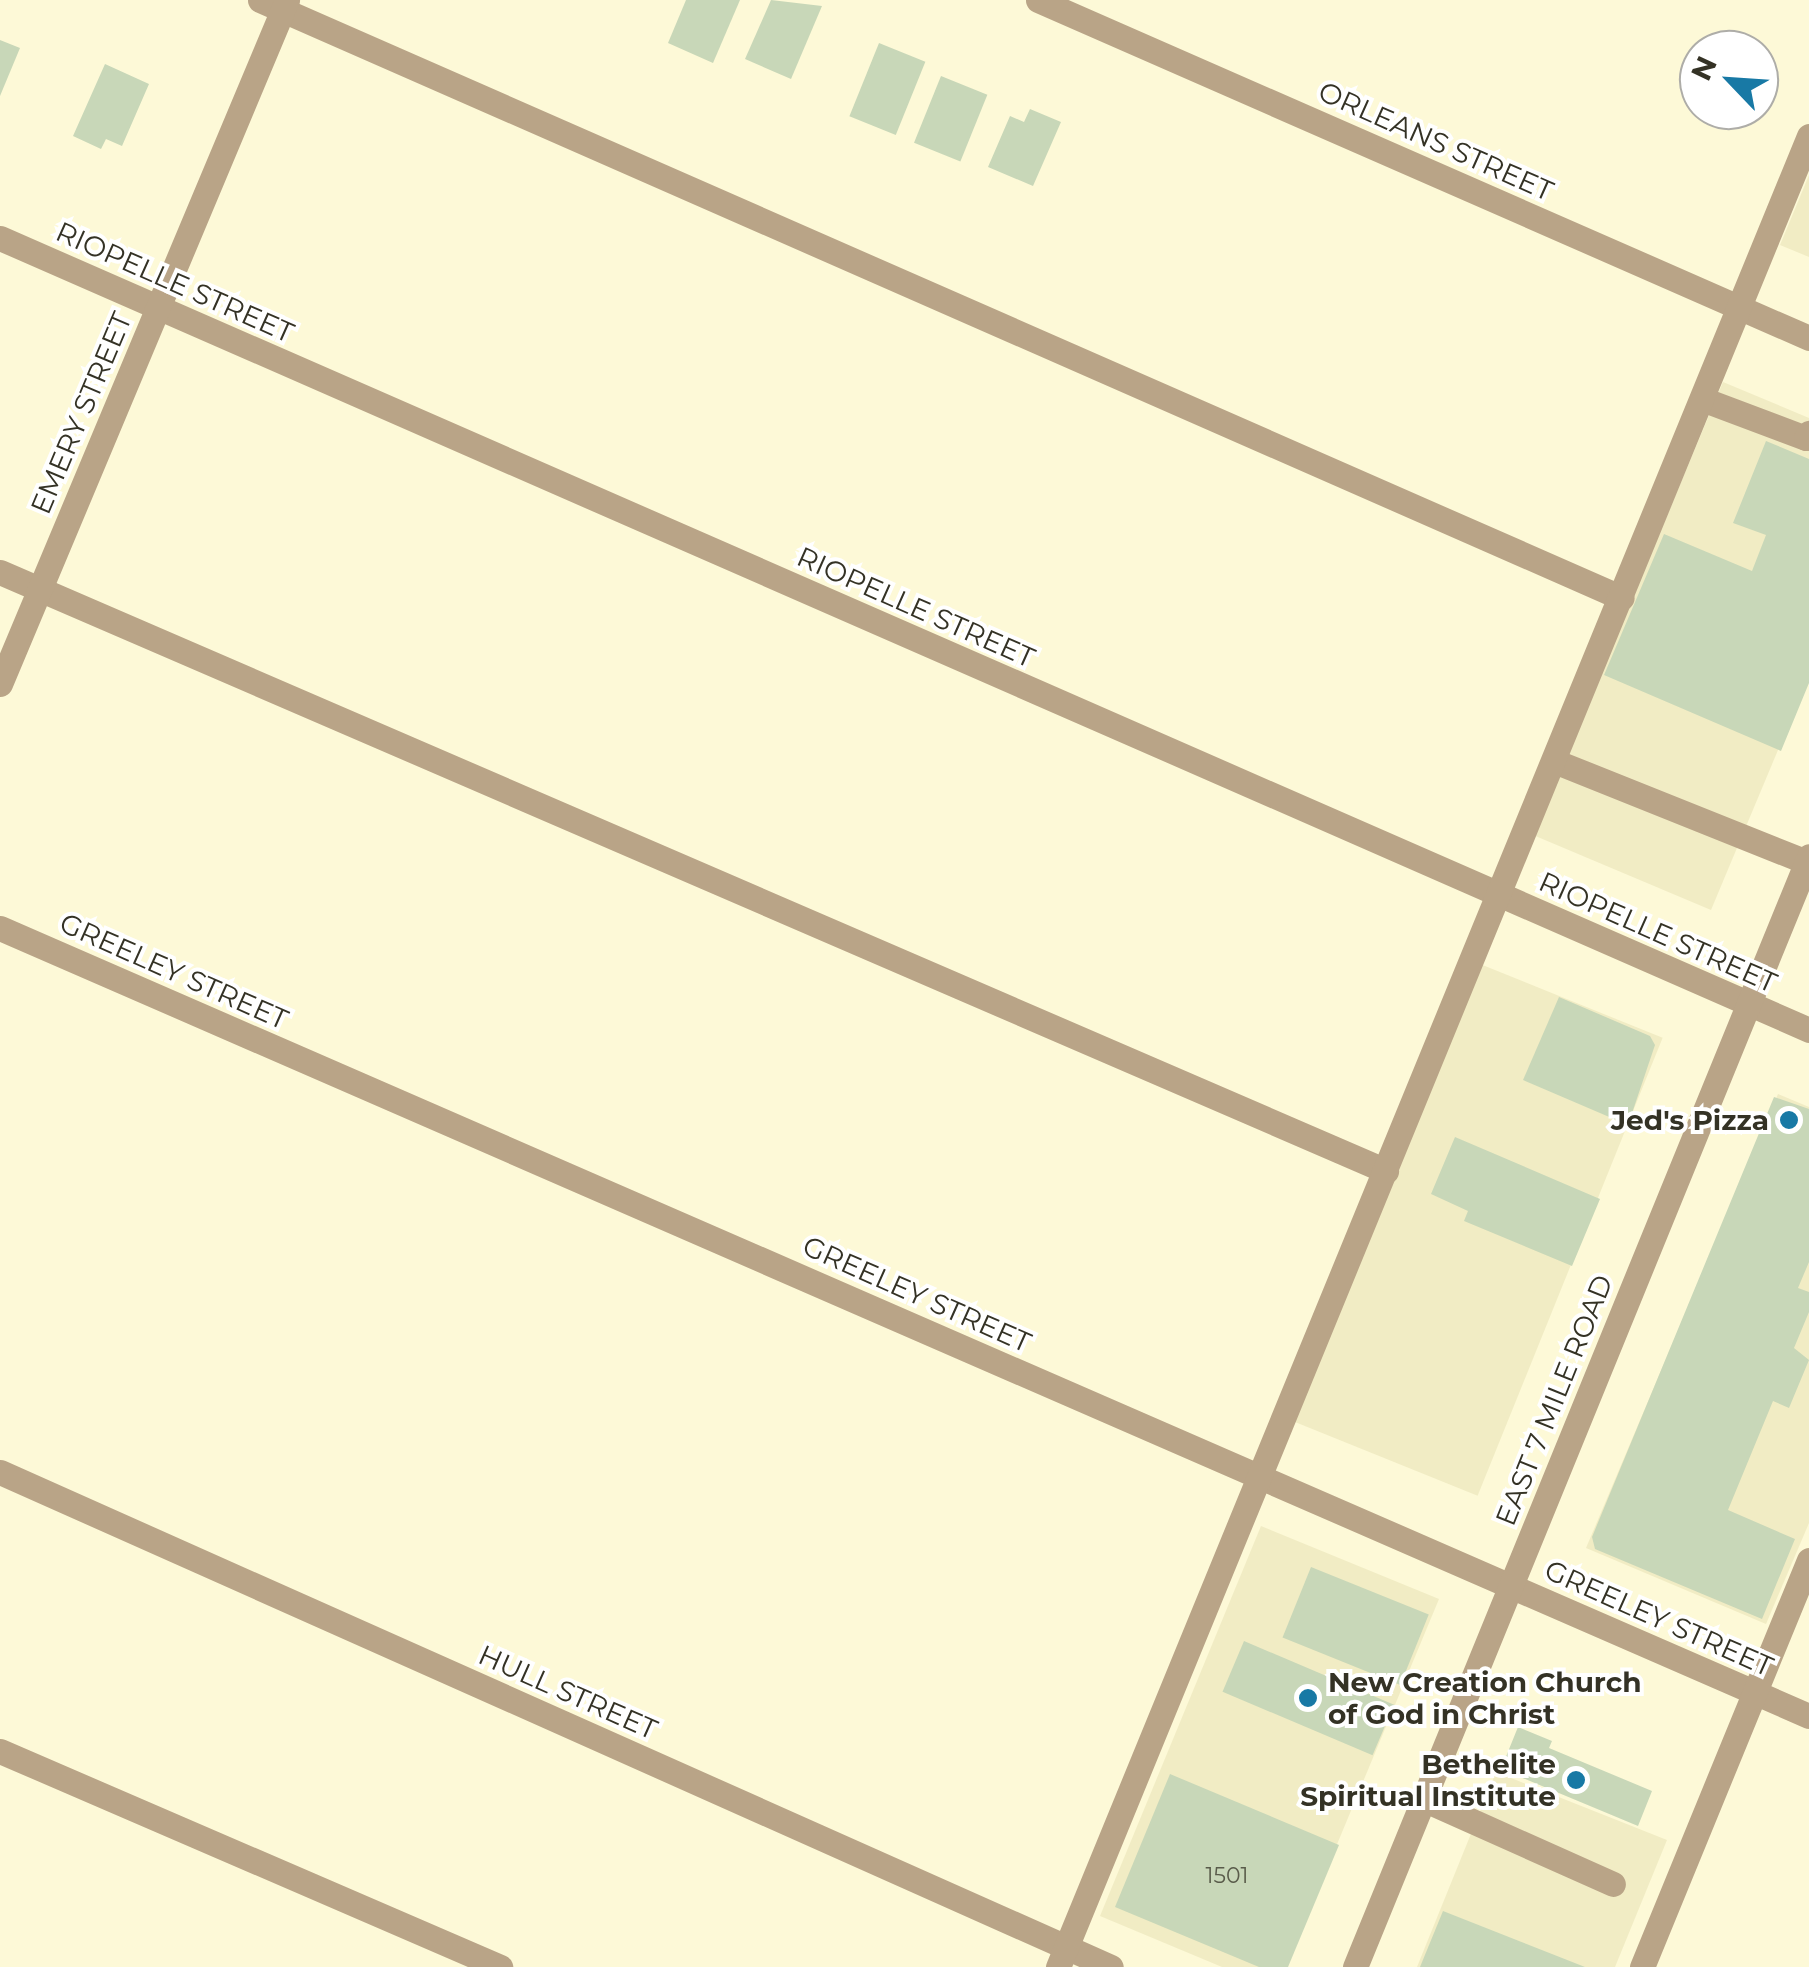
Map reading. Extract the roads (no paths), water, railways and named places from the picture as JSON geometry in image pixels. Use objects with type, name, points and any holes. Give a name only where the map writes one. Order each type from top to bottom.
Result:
[{"type":"street","name":"ORLEANS STREET","points":[[1038,0],[1809,338]]},
{"type":"street","points":[[276,3],[1622,598]]},
{"type":"street","name":"EMERY STREET","points":[[0,684],[158,307],[276,3]]},
{"type":"street","points":[[1063,1957],[1809,136]]},
{"type":"street","name":"RIOPELLE STREET","points":[[0,238],[1809,1030]]},
{"type":"street","points":[[1702,399],[1806,438],[1809,433]]},
{"type":"street","points":[[0,572],[1386,1171]]},
{"type":"street","points":[[1554,761],[1808,860]]},
{"type":"street","name":"EAST 7 MILE ROAD","points":[[1354,1967],[1808,860]]},
{"type":"street","name":"GREELEY STREET","points":[[0,928],[1809,1716]]},
{"type":"street","name":"HULL STREET","points":[[0,1472],[1063,1957],[1111,1967]]},
{"type":"street","points":[[1642,1967],[1809,1560]]},
{"type":"street","points":[[0,1751],[500,1967]]},
{"type":"street","points":[[1423,1799],[1613,1884]]},
{"type":"place","name":"Jed's Pizza","points":[[1789,1120]]},
{"type":"place","name":"New Creation Church of God in Christ","points":[[1308,1698]]},
{"type":"place","name":"Bethelite Spiritual Institute","points":[[1576,1780]]}]
